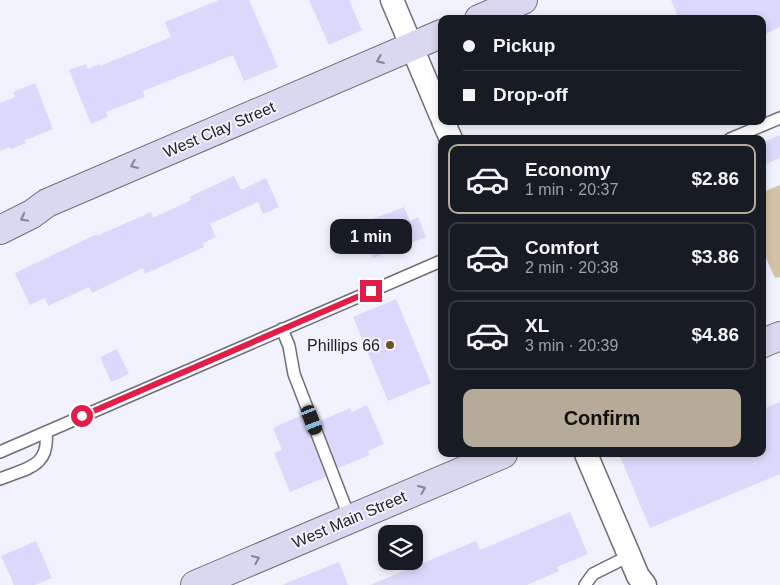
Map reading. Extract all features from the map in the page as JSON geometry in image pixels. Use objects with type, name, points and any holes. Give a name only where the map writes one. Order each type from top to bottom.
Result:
[{"type":"main road","points":[[487,15],[523,0]]},
{"type":"main road","name":"West Clay Street","points":[[0,230],[32,214],[47,203],[438,35]]},
{"type":"main road","points":[[766,342],[780,336]]},
{"type":"main road","name":"West Main Street","points":[[195,585],[234,577],[350,519],[497,457]]},
{"type":"street","points":[[392,0],[438,109]]},
{"type":"street","points":[[587,457],[638,576],[645,585]]},
{"type":"lane","points":[[766,124],[780,118]]},
{"type":"lane","points":[[740,135],[763,125]]},
{"type":"lane","points":[[0,452],[438,262]]},
{"type":"lane","points":[[282,329],[294,374],[350,519]]},
{"type":"lane","points":[[0,479],[36,464],[44,455],[47,444],[46,432]]},
{"type":"lane","points":[[585,585],[593,574],[629,556]]},
{"type":"shaded area","points":[[780,185],[780,277],[775,278],[766,258],[766,191]]},
{"type":"building","points":[[219,0],[249,0],[278,67],[244,81],[233,55],[143,91],[145,97],[106,112],[108,117],[91,124],[69,70],[86,64],[88,69],[99,64],[100,66],[171,37],[165,22]]},
{"type":"building","points":[[309,0],[349,0],[362,30],[329,45]]},
{"type":"building","points":[[671,0],[780,0],[780,27],[766,34],[766,15],[677,15]]},
{"type":"building","points":[[35,83],[53,129],[25,140],[26,143],[0,151],[0,103],[15,97],[13,92]]},
{"type":"building","points":[[780,135],[780,158],[766,164],[766,141]]},
{"type":"building","points":[[234,176],[241,190],[266,178],[279,207],[263,214],[258,202],[210,224],[216,237],[203,243],[204,247],[145,274],[143,268],[92,293],[89,287],[48,306],[45,298],[30,305],[15,273],[97,234],[97,236],[151,212],[153,218],[191,200],[189,197]]},
{"type":"building","points":[[404,207],[410,221],[418,217],[426,237],[373,258],[365,236],[375,232],[370,220]]},
{"type":"building","name":"Phillips 66","points":[[396,299],[431,383],[388,401],[353,317]]},
{"type":"building","points":[[117,349],[129,374],[111,382],[100,357]]},
{"type":"building","points":[[780,402],[780,474],[650,528],[620,457],[766,457],[766,408]]},
{"type":"building","points":[[367,405],[384,444],[368,451],[370,455],[338,468],[320,421],[350,408],[352,412]]},
{"type":"building","points":[[302,415],[326,477],[290,492],[274,453],[282,450],[273,428]]},
{"type":"building","points":[[570,512],[588,554],[557,567],[559,571],[527,585],[370,585],[406,570],[423,570],[423,563],[476,541],[480,550]]},
{"type":"building","points":[[36,541],[52,578],[35,585],[14,585],[1,556]]},
{"type":"building","points":[[339,562],[348,585],[284,585],[284,584]]},
{"type":"place","name":"Phillips 66","points":[[390,345]]},
{"type":"route","points":[[82,416],[371,291]]}]
